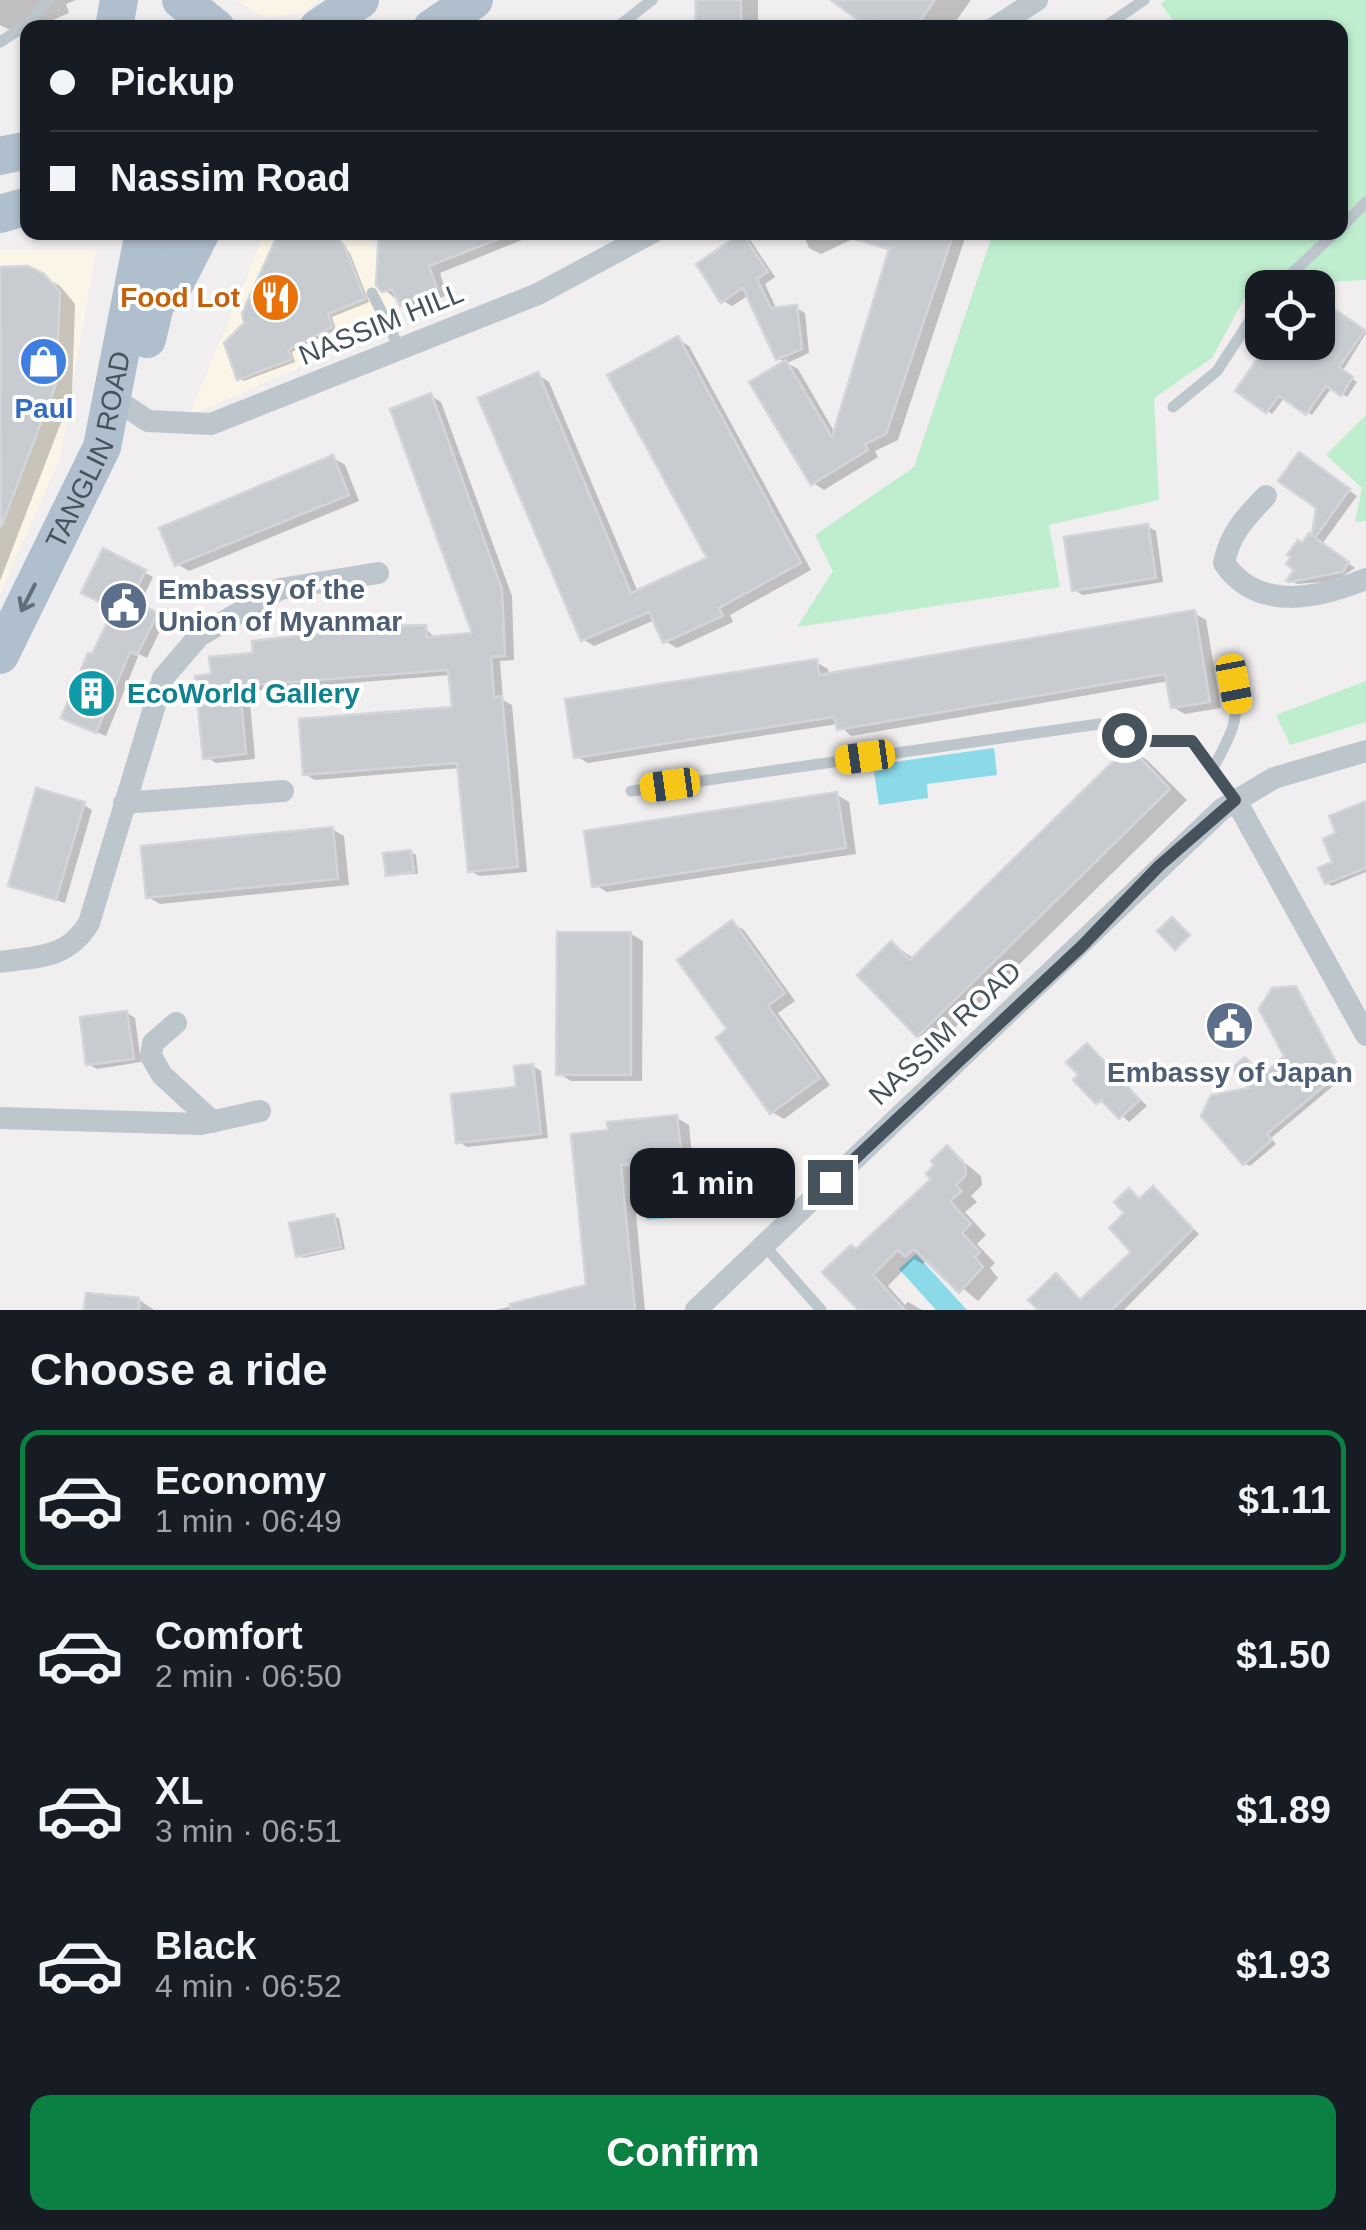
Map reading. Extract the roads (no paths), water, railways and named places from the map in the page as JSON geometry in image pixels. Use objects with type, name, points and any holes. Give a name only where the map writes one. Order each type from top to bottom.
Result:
[{"type":"main road","points":[[180,0],[206,20]]},
{"type":"main road","points":[[330,20],[360,0]]},
{"type":"main road","name":"TANGLIN ROAD","points":[[0,654],[102,448],[142,240]]},
{"type":"main road","points":[[102,448],[124,405],[147,338],[166,259],[165,240]]},
{"type":"main road","points":[[147,338],[197,240]]},
{"type":"street","points":[[1006,20],[1037,0]]},
{"type":"street","name":"NASSIM HILL","points":[[124,405],[148,421],[210,424],[538,294],[638,240]]},
{"type":"street","points":[[1266,496],[1236,527],[1228,545],[1224,563],[1234,578],[1265,592],[1310,599],[1366,579]]},
{"type":"street","points":[[0,962],[55,953],[76,944],[90,923],[163,678],[199,636],[280,589],[378,573]]},
{"type":"street","name":"NASSIM ROAD","points":[[696,1310],[1082,946],[1159,866],[1235,800],[1274,778],[1366,751]]},
{"type":"street","points":[[124,803],[283,791]]},
{"type":"street","points":[[1235,800],[1366,1036]]},
{"type":"street","points":[[176,1023],[153,1043],[151,1056],[162,1075],[213,1122]]},
{"type":"street","points":[[0,1118],[213,1122],[260,1110]]},
{"type":"lane","points":[[31,20],[48,0]]},
{"type":"lane","points":[[626,20],[652,0]]},
{"type":"lane","points":[[1115,20],[1144,0]]},
{"type":"lane","points":[[1348,221],[1366,202]]},
{"type":"lane","points":[[1296,270],[1328,240]]},
{"type":"lane","points":[[372,292],[400,349]]},
{"type":"lane","points":[[1173,407],[1217,371],[1245,328]]},
{"type":"lane","points":[[1213,768],[1236,727],[1239,709],[1234,684]]},
{"type":"lane","points":[[631,791],[1099,724],[1141,741],[1192,741],[1235,800]]},
{"type":"lane","points":[[764,1245],[821,1310]]},
{"type":"water","points":[[994,748],[997,775],[927,784],[928,798],[879,805],[873,765]]},
{"type":"water","points":[[668,1180],[671,1218],[647,1220],[644,1182]]},
{"type":"water","points":[[916,1254],[967,1310],[936,1310],[899,1269]]},
{"type":"place","name":"Food Lot","points":[[275,297]]},
{"type":"place","name":"Paul","points":[[44,361]]},
{"type":"place","name":"Embassy of the Union of Myanmar","points":[[123,605]]},
{"type":"place","name":"EcoWorld Gallery","points":[[92,693]]},
{"type":"place","name":"Embassy of Japan","points":[[1230,1025]]}]
